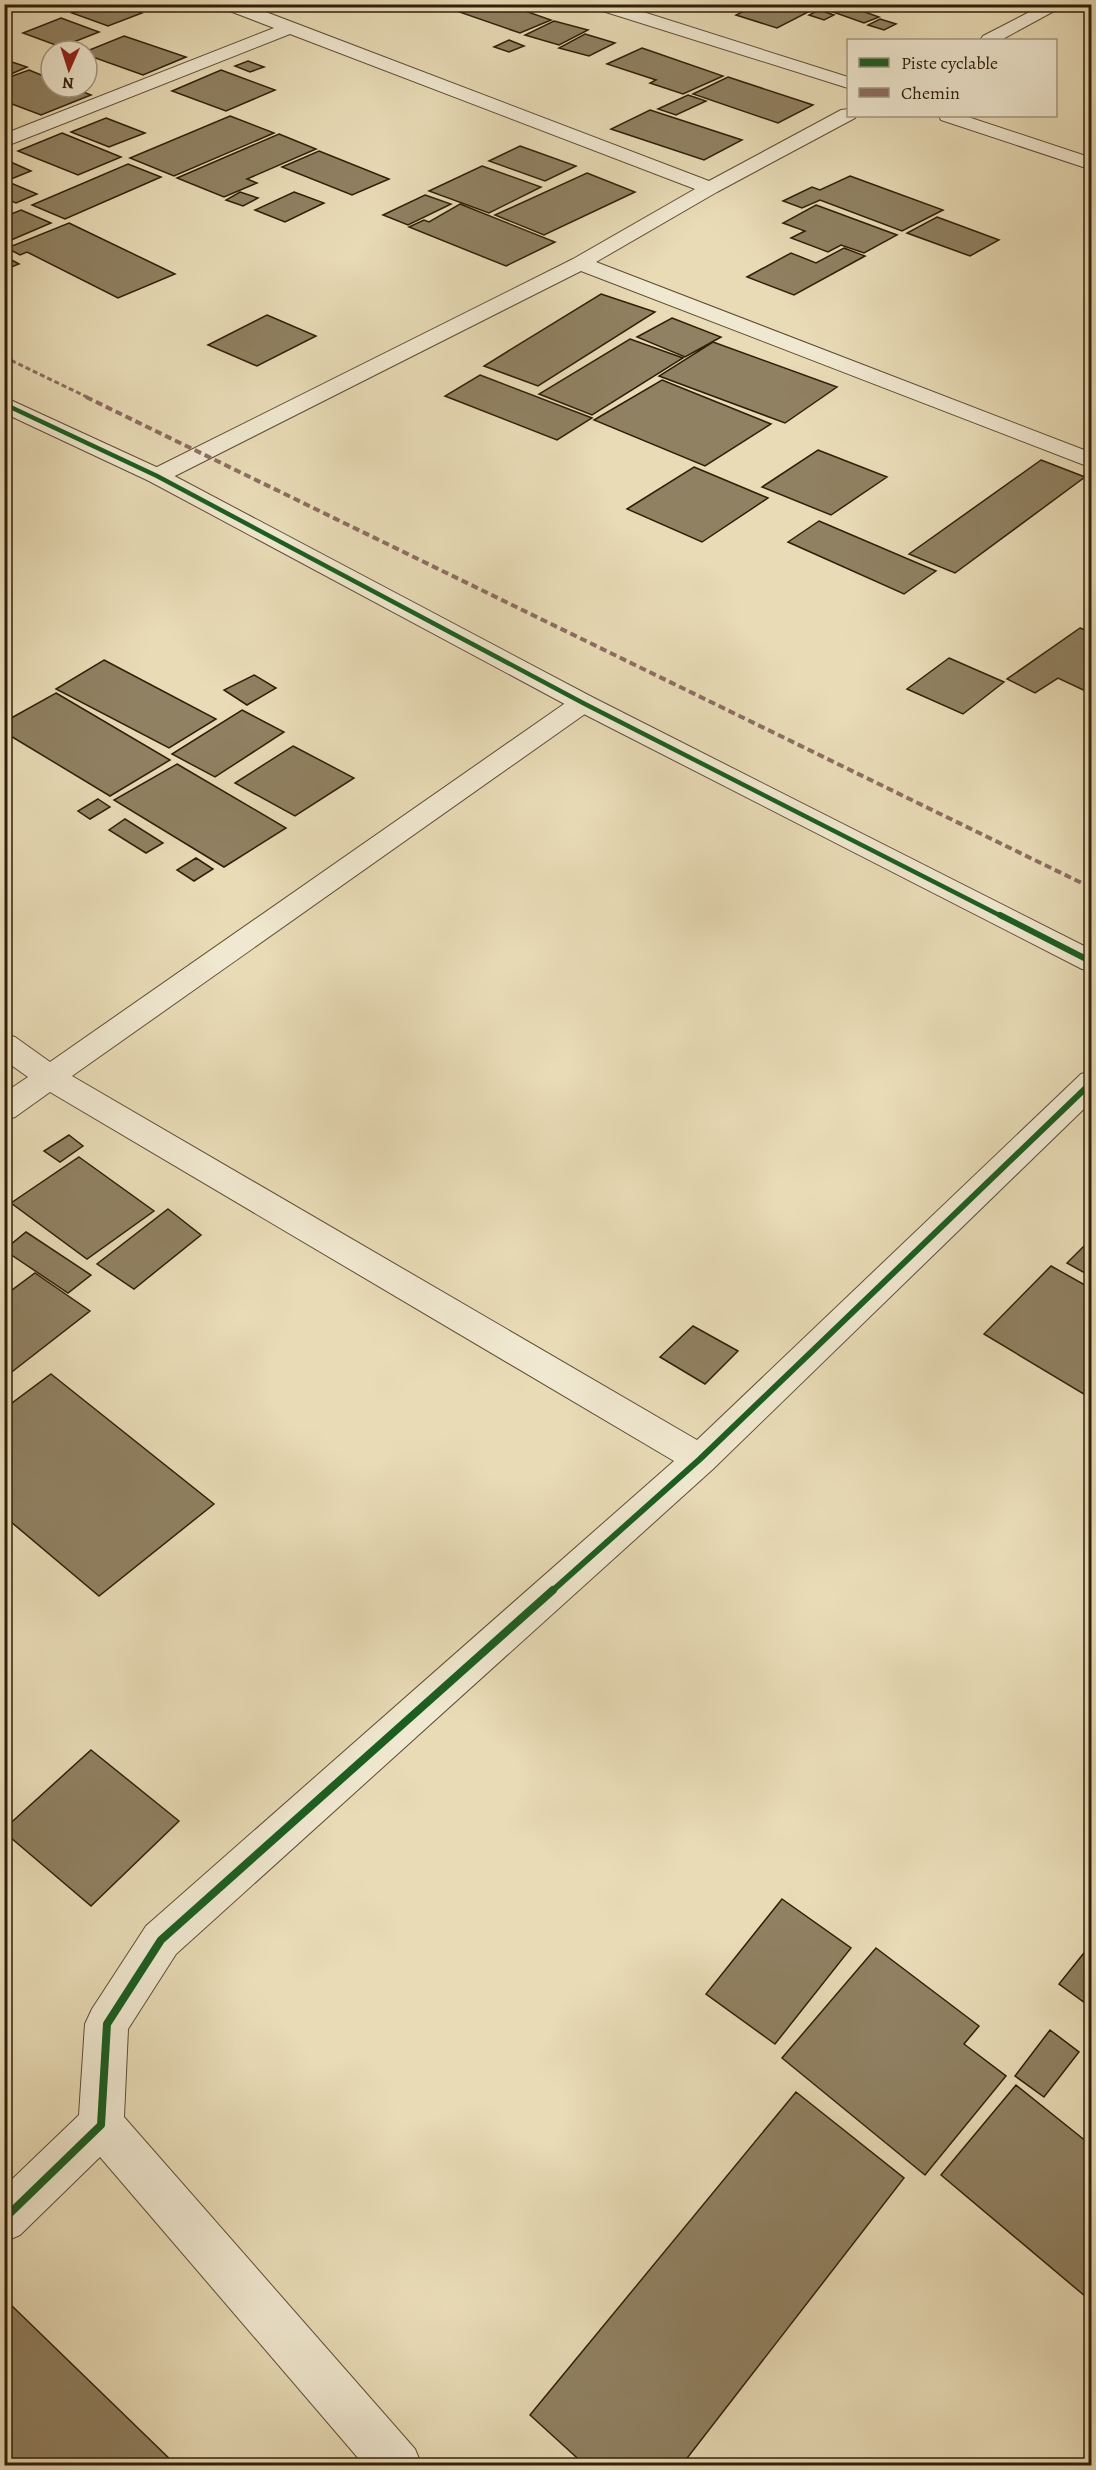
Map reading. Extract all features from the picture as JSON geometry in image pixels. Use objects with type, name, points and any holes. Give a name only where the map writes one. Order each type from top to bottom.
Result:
[{"type":"street","points":[[228,4],[710,188]]},
{"type":"street","points":[[599,4],[847,82]]},
{"type":"street","points":[[991,39],[1059,4]]},
{"type":"street","points":[[4,141],[289,28]]},
{"type":"street","points":[[158,476],[580,263],[710,188],[847,115]]},
{"type":"street","points":[[951,117],[1092,164]]},
{"type":"street","points":[[580,263],[1092,461]]},
{"type":"street","points":[[4,404],[158,476],[583,703],[1092,962]]},
{"type":"street","points":[[4,1108],[51,1078],[583,703]]},
{"type":"street","points":[[4,1044],[51,1078],[700,1459]]},
{"type":"street","points":[[4,2219],[101,2125],[107,2024],[161,1940],[700,1459],[1092,1082]]},
{"type":"street","points":[[101,2125],[398,2466]]},
{"type":"building","points":[[95,4],[119,4],[142,13],[108,26],[72,13]]},
{"type":"building","points":[[452,4],[505,4],[551,20],[520,33],[445,7]]},
{"type":"building","points":[[758,4],[797,4],[814,9],[777,28],[736,15]]},
{"type":"building","points":[[810,4],[844,4],[831,11]]},
{"type":"building","points":[[848,6],[879,17],[864,23],[833,12]]},
{"type":"building","points":[[819,10],[834,15],[824,20],[809,15]]},
{"type":"building","points":[[61,18],[99,32],[81,39],[39,39],[23,33]]},
{"type":"building","points":[[880,19],[896,24],[884,30],[868,25]]},
{"type":"building","points":[[554,21],[588,30],[559,45],[525,35]]},
{"type":"building","points":[[585,34],[615,43],[589,56],[559,48]]},
{"type":"building","points":[[124,36],[186,57],[143,75],[99,59],[99,46]]},
{"type":"building","points":[[509,40],[524,46],[509,52],[494,47]]},
{"type":"building","points":[[642,48],[723,76],[683,94],[650,83],[656,80],[607,64]]},
{"type":"building","points":[[248,61],[264,67],[250,72],[235,66]]},
{"type":"building","points":[[12,62],[27,67],[4,77],[4,65]]},
{"type":"building","points":[[29,70],[39,74],[39,99],[81,99],[41,115],[4,101],[4,79]]},
{"type":"building","points":[[221,70],[275,90],[226,111],[172,91]]},
{"type":"building","points":[[728,77],[813,105],[778,123],[693,94]]},
{"type":"building","points":[[688,95],[706,101],[676,115],[658,109]]},
{"type":"building","points":[[650,110],[742,140],[704,160],[611,129]]},
{"type":"building","points":[[230,116],[274,133],[174,176],[130,158]]},
{"type":"building","points":[[106,118],[145,133],[109,147],[71,132]]},
{"type":"building","points":[[62,133],[121,157],[78,175],[18,151]]},
{"type":"building","points":[[279,134],[316,149],[247,179],[257,183],[224,197],[177,178]]},
{"type":"building","points":[[520,146],[576,166],[545,181],[489,161]]},
{"type":"building","points":[[319,151],[389,179],[352,195],[282,167]]},
{"type":"building","points":[[4,159],[31,171],[6,181],[37,194],[16,203],[4,198]]},
{"type":"building","points":[[128,164],[161,177],[65,219],[32,205]]},
{"type":"building","points":[[482,166],[541,187],[489,213],[429,191]]},
{"type":"building","points":[[587,173],[635,192],[544,235],[495,215]]},
{"type":"building","points":[[850,176],[943,210],[902,231],[820,200],[802,208],[783,201],[812,187],[820,190]]},
{"type":"building","points":[[240,192],[258,198],[243,206],[226,200]]},
{"type":"building","points":[[294,192],[324,203],[285,222],[255,210]]},
{"type":"building","points":[[425,195],[451,204],[408,225],[383,215]]},
{"type":"building","points":[[460,204],[555,242],[506,266],[409,227],[424,220],[429,222]]},
{"type":"building","points":[[816,205],[897,235],[864,253],[841,245],[828,252],[791,238],[805,231],[783,223]]},
{"type":"building","points":[[21,210],[51,223],[4,243],[4,217]]},
{"type":"building","points":[[937,217],[999,240],[970,256],[907,233]]},
{"type":"building","points":[[69,223],[175,274],[118,298],[27,252],[20,255],[7,248]]},
{"type":"building","points":[[844,248],[865,256],[794,295],[747,277],[791,253],[816,263]]},
{"type":"building","points":[[4,256],[19,264],[4,270]]},
{"type":"building","points":[[601,294],[655,312],[538,386],[484,366]]},
{"type":"building","points":[[267,315],[316,336],[257,366],[208,345]]},
{"type":"building","points":[[672,318],[721,337],[685,357],[637,337]]},
{"type":"building","points":[[630,339],[683,358],[592,415],[539,394]]},
{"type":"building","points":[[713,342],[837,387],[785,423],[659,376]]},
{"type":"building","points":[[480,375],[592,418],[557,440],[445,396]]},
{"type":"building","points":[[662,380],[771,424],[705,466],[594,420]]},
{"type":"building","points":[[818,450],[887,477],[831,515],[762,487]]},
{"type":"building","points":[[1041,460],[1085,477],[955,573],[909,554]]},
{"type":"building","points":[[694,467],[768,498],[702,542],[627,509]]},
{"type":"building","points":[[819,521],[936,571],[904,594],[788,542]]},
{"type":"building","points":[[1080,628],[1092,633],[1092,694],[1058,678],[1035,693],[1007,679]]},
{"type":"building","points":[[949,658],[1004,682],[963,714],[907,689]]},
{"type":"building","points":[[104,660],[216,719],[169,748],[56,689]]},
{"type":"building","points":[[254,675],[276,688],[247,705],[224,690]]},
{"type":"building","points":[[56,693],[170,760],[110,796],[4,732],[4,722]]},
{"type":"building","points":[[242,710],[284,732],[215,777],[172,754]]},
{"type":"building","points":[[293,746],[354,778],[295,816],[235,783]]},
{"type":"building","points":[[177,764],[286,828],[224,867],[114,800]]},
{"type":"building","points":[[98,799],[110,807],[90,819],[78,811]]},
{"type":"building","points":[[125,819],[163,843],[146,853],[109,830]]},
{"type":"building","points":[[196,858],[213,869],[194,881],[177,870]]},
{"type":"building","points":[[69,1135],[83,1146],[60,1162],[44,1151]]},
{"type":"building","points":[[79,1157],[154,1211],[87,1259],[11,1203]]},
{"type":"building","points":[[168,1209],[201,1235],[134,1289],[97,1264]]},
{"type":"building","points":[[26,1232],[91,1275],[68,1293],[4,1250]]},
{"type":"building","points":[[1092,1238],[1092,1277],[1067,1263]]},
{"type":"building","points":[[1051,1266],[1092,1289],[1092,1399],[984,1334]]},
{"type":"building","points":[[35,1273],[90,1311],[4,1378],[4,1296]]},
{"type":"building","points":[[693,1326],[738,1351],[705,1384],[660,1357]]},
{"type":"building","points":[[51,1374],[214,1504],[99,1596],[4,1516],[4,1409]]},
{"type":"building","points":[[91,1750],[179,1821],[91,1906],[4,1832],[4,1829]]},
{"type":"building","points":[[782,1899],[851,1948],[775,2044],[706,1994]]},
{"type":"building","points":[[1092,1943],[1092,2008],[1059,1984]]},
{"type":"building","points":[[876,1948],[979,2026],[964,2044],[1006,2076],[925,2175],[782,2058]]},
{"type":"building","points":[[1050,2030],[1079,2052],[1044,2097],[1015,2076]]},
{"type":"building","points":[[1016,2085],[1092,2146],[1092,2302],[941,2175]]},
{"type":"building","points":[[796,2092],[904,2178],[681,2466],[586,2466],[530,2415]]},
{"type":"building","points":[[10,2304],[177,2466],[4,2466],[4,2309]]},
{"type":"marked path","points":[[4,357],[1092,888]]},
{"type":"cycle path","points":[[4,404],[157,476],[583,703],[1092,962]]},
{"type":"cycle path","points":[[4,2219],[101,2125],[107,2024],[161,1940],[700,1459],[1092,1082]]}]
